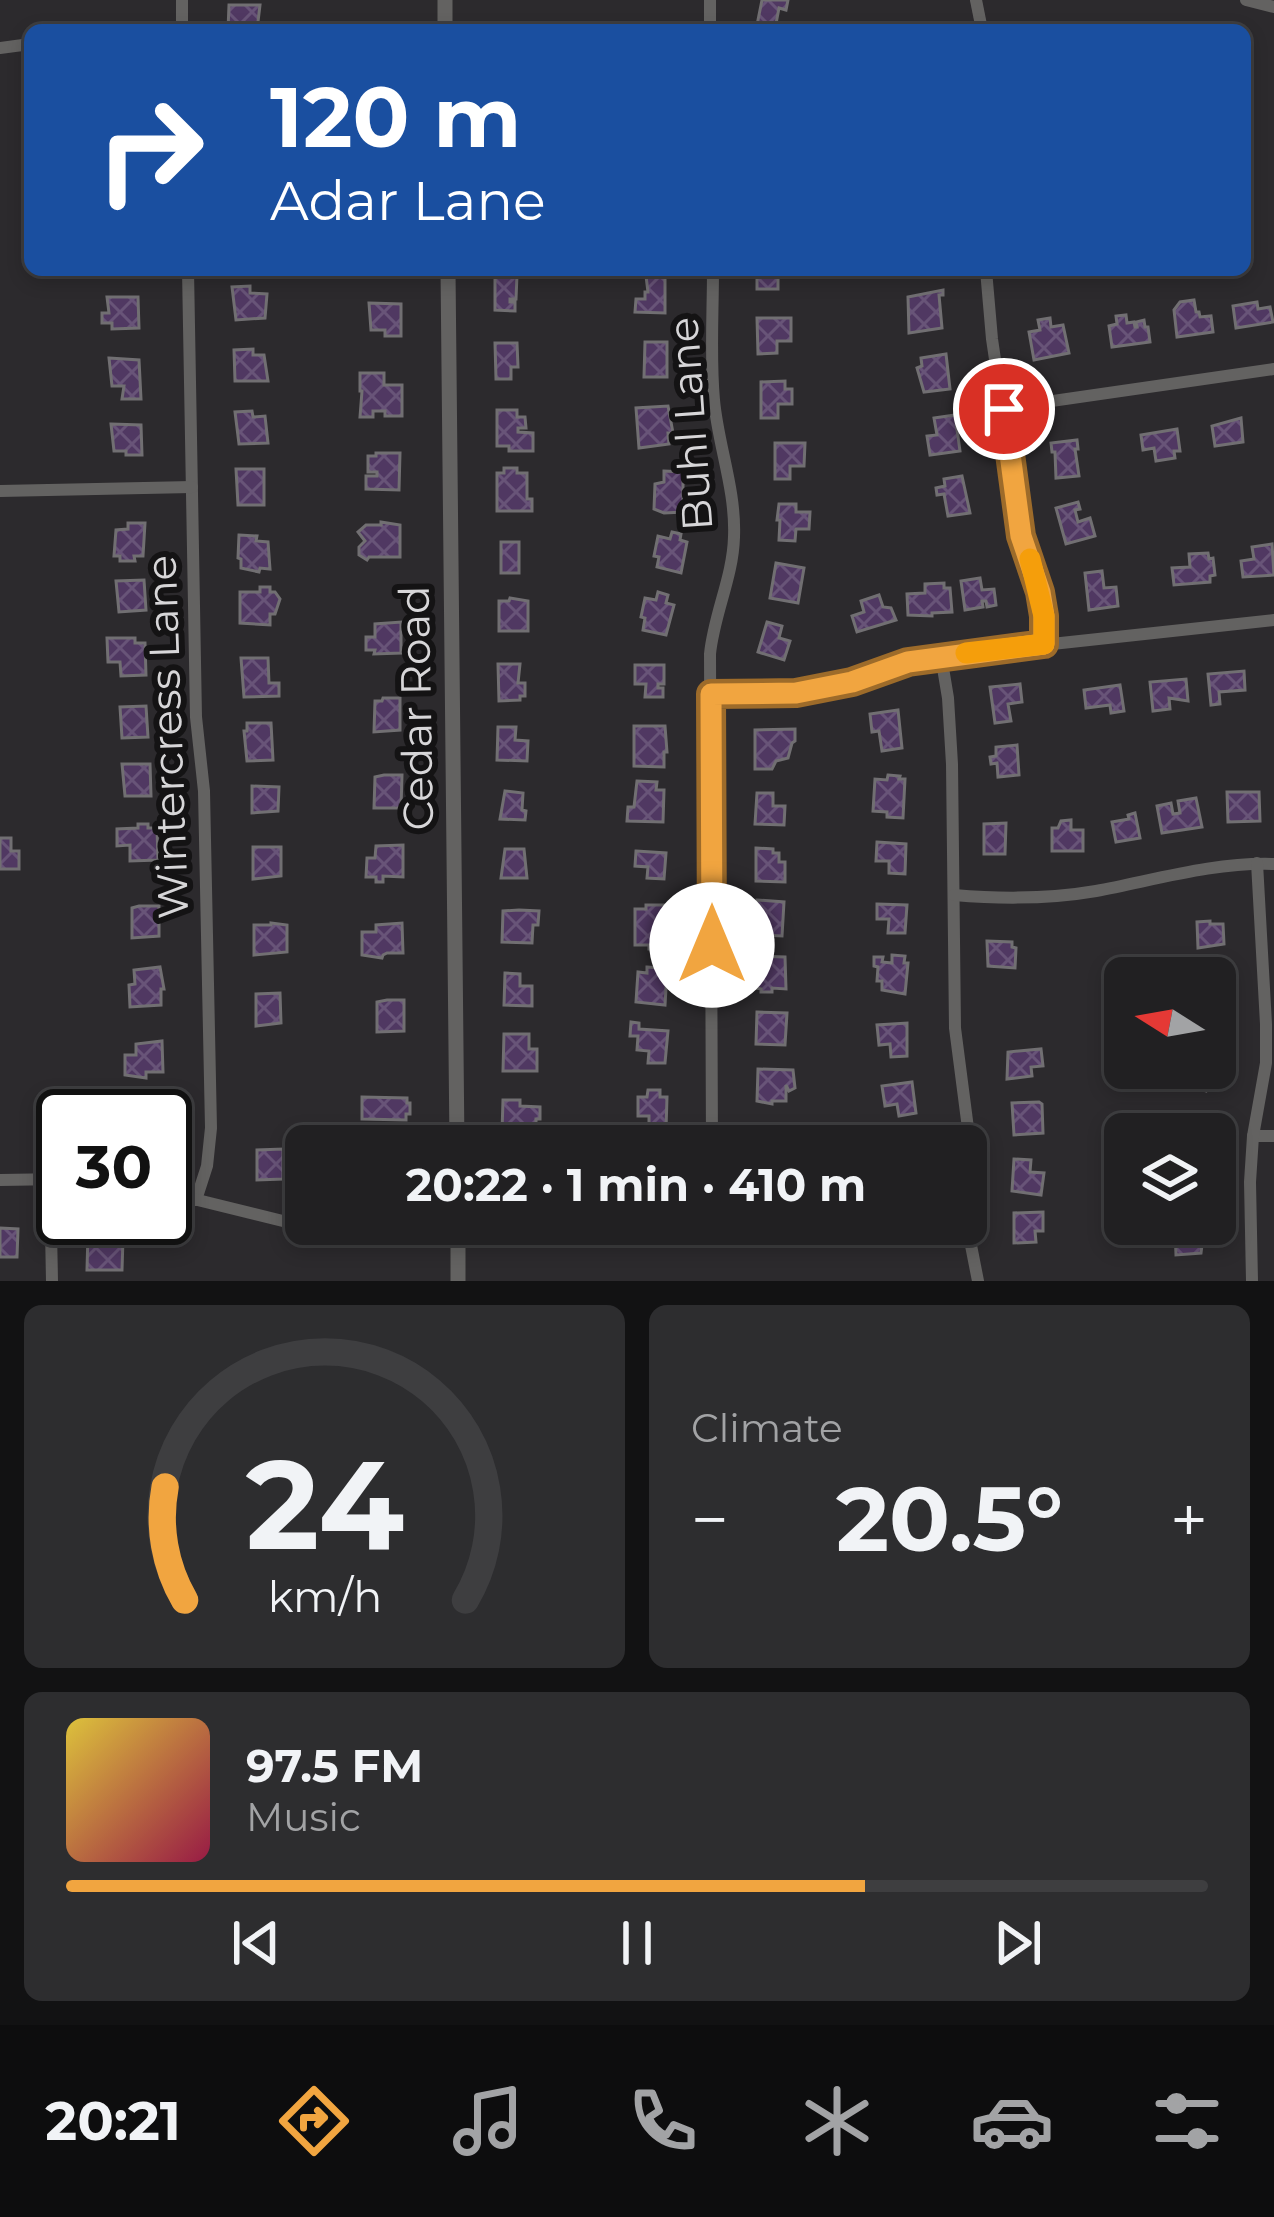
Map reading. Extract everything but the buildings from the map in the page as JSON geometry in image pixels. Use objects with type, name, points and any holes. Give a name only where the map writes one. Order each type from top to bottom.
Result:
[{"type":"street","points":[[1246,0],[1274,7]]},
{"type":"street","name":"Wintercress Lane","points":[[188,276],[196,717],[204,791],[211,1128],[207,1166],[196,1200]]},
{"type":"street","name":"Cedar Road","points":[[448,276],[457,1125]]},
{"type":"street","name":"Buhl Lane","points":[[712,276],[714,400],[733,504],[734,539],[712,629],[712,1125]]},
{"type":"street","points":[[987,276],[1021,536],[1040,592],[1044,644]]},
{"type":"street","points":[[1004,409],[1274,369]]},
{"type":"street","points":[[0,491],[192,487]]},
{"type":"street","points":[[711,694],[796,693],[941,656],[1274,620]]},
{"type":"street","points":[[941,656],[949,698],[952,764],[955,1028],[968,1125]]},
{"type":"street","points":[[1252,1281],[1250,1182],[1266,1064],[1257,863]]},
{"type":"street","points":[[954,895],[999,898],[1089,892],[1224,866],[1274,864]]},
{"type":"street","points":[[1253,1136],[1274,1136]]},
{"type":"street","points":[[0,1180],[36,1179]]},
{"type":"street","points":[[192,1199],[285,1221]]},
{"type":"street","points":[[52,1281],[53,1245]]},
{"type":"street","points":[[458,1245],[458,1281]]},
{"type":"street","points":[[971,1245],[978,1281]]},
{"type":"slow traffic","points":[[966,653],[1044,644],[1044,616],[1030,559]]},
{"type":"route","points":[[712,945],[711,694],[823,689],[908,662],[1044,644],[1040,592],[1021,536],[1004,409]]}]
